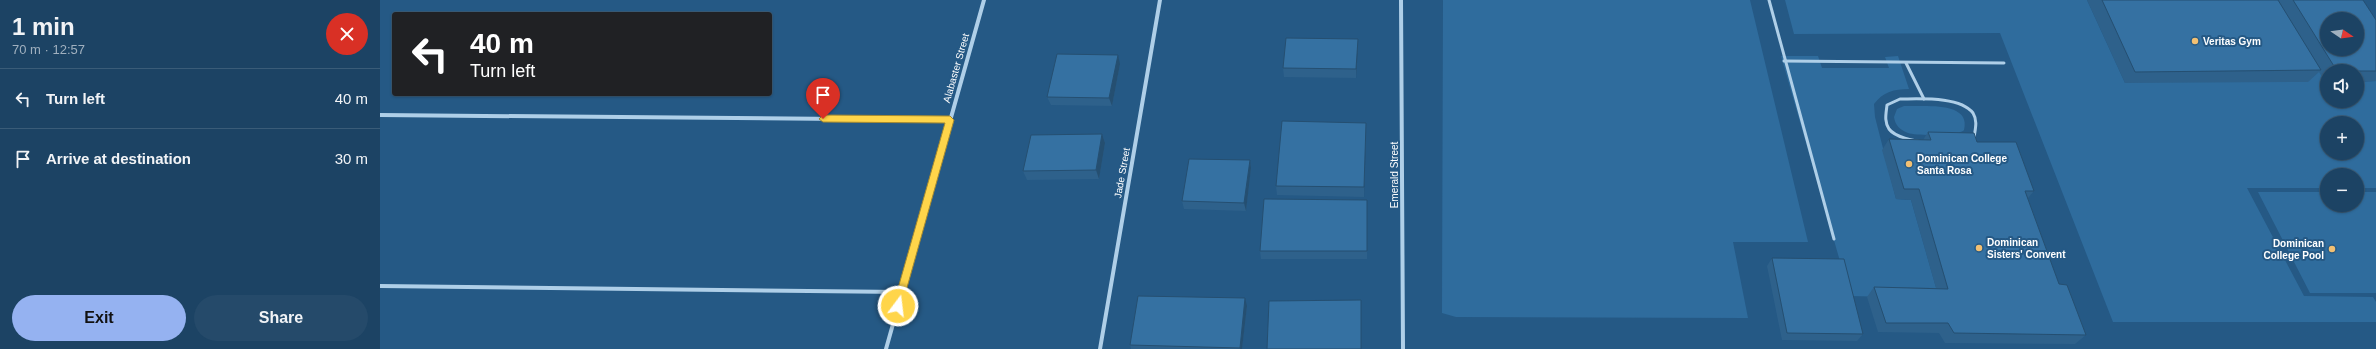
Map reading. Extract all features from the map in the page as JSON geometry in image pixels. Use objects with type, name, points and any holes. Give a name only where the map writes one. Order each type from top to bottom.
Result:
[{"type":"street","name":"Alabaster Street","points":[[886,349],[984,0]]},
{"type":"street","name":"Jade Street","points":[[1100,349],[1160,0]]},
{"type":"street","name":"Emerald Street","points":[[1401,0],[1403,349]]},
{"type":"street","points":[[380,115],[950,120]]},
{"type":"street","points":[[380,286],[902,292]]},
{"type":"lane","points":[[1769,0],[1784,60],[1834,238]]},
{"type":"lane","points":[[1784,60],[1906,63],[2004,63]]},
{"type":"lane","points":[[1906,63],[1924,99]]},
{"type":"lane","points":[[1924,99],[1949,100],[1966,108],[1976,125],[1974,138],[1968,142],[1917,142],[1908,141],[1892,132],[1885,118],[1888,105],[1900,100],[1924,99]]},
{"type":"shaded area","points":[[1443,0],[1750,0],[1808,242],[1733,242],[1748,318],[1456,317],[1442,313]]},
{"type":"shaded area","points":[[1785,0],[2087,0],[2125,83],[2275,0],[2320,71],[2320,108],[2364,108],[2364,82],[2376,81],[2376,188],[2364,188],[2364,168],[2320,168],[2320,188],[2247,188],[2304,296],[2373,297],[2376,302],[2376,322],[2113,322],[2000,33],[1794,34]]},
{"type":"shaded area","points":[[1781,56],[1818,56],[1822,68],[1889,68],[1885,57],[1898,56],[1909,89],[1889,92],[1877,100],[1874,104],[1875,117],[1896,199],[1911,200],[1939,298],[1850,296]]},
{"type":"shaded area","points":[[1904,106],[1932,106],[1953,109],[1960,114],[1964,120],[1964,130],[1961,132],[1938,135],[1908,133],[1898,127],[1894,117],[1897,109]]},
{"type":"shaded area","name":"Dominican College Pool","points":[[2258,192],[2320,192],[2320,212],[2364,212],[2364,192],[2376,192],[2376,293],[2310,293]]},
{"type":"building","name":"Veritas Gym","points":[[2102,0],[2278,0],[2320,68],[2320,70],[2135,72]]},
{"type":"building","points":[[2293,0],[2363,0],[2376,20],[2376,71],[2364,71],[2364,64],[2333,64],[2328,56],[2364,56],[2364,12],[2320,12],[2320,44]]},
{"type":"building","points":[[1286,38],[1358,39],[1356,69],[1283,68]]},
{"type":"building","points":[[1057,54],[1118,55],[1109,98],[1047,97]]},
{"type":"building","points":[[1282,121],[1366,123],[1364,187],[1276,186]]},
{"type":"building","name":"Dominican Sisters' Convent","points":[[1928,132],[1974,133],[1977,142],[2016,142],[2034,191],[2025,191],[2059,284],[2067,285],[2086,335],[1954,333],[1948,323],[1886,323],[1874,287],[1948,289],[1919,189],[1904,189],[1889,139],[1931,140]]},
{"type":"building","points":[[1102,134],[1096,170],[1023,171],[1031,135]]},
{"type":"building","points":[[1189,159],[1250,160],[1244,203],[1182,201]]},
{"type":"building","points":[[1264,199],[1367,200],[1367,251],[1260,251]]},
{"type":"building","points":[[1772,258],[1844,259],[1863,334],[1787,333]]},
{"type":"building","points":[[1138,296],[1245,298],[1240,348],[1130,345]]},
{"type":"building","points":[[1361,300],[1361,349],[1267,349],[1269,301]]},
{"type":"place","name":"Veritas Gym","points":[[2195,41]]},
{"type":"place","name":"Dominican College Santa Rosa","points":[[1909,164]]},
{"type":"place","name":"Dominican Sisters' Convent","points":[[1979,248]]},
{"type":"place","name":"Dominican College Pool","points":[[2332,249]]},
{"type":"route","points":[[823,119],[950,120],[898,306]]}]
